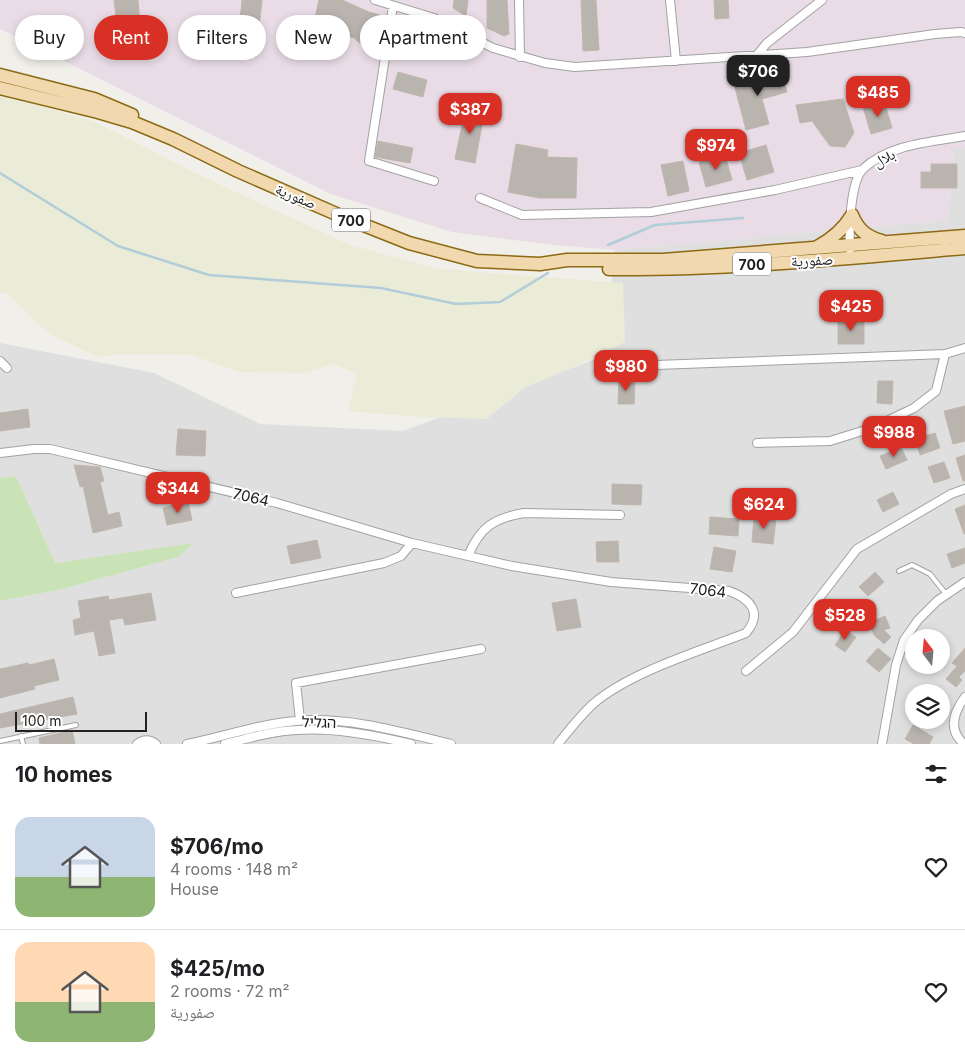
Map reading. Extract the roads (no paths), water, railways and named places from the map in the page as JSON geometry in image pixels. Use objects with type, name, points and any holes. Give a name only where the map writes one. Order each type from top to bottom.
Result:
[{"type":"main road","name":"700","points":[[0,75],[94,99],[128,113],[173,139]]},
{"type":"main road","name":"700","points":[[0,88],[115,116],[173,139]]},
{"type":"main road","name":"صفورية","points":[[173,139],[238,171],[409,243],[477,262],[540,264],[567,260],[662,260],[814,248],[850,252],[887,242],[965,236]]},
{"type":"main road","points":[[852,215],[856,224],[865,234],[887,242]]},
{"type":"main road","points":[[814,248],[838,234],[852,215]]},
{"type":"main road","name":"صفورية","points":[[540,264],[563,269],[663,269],[850,252],[965,248]]},
{"type":"street","points":[[375,0],[434,18],[493,48],[520,57],[575,67],[807,52],[935,34],[965,33]]},
{"type":"street","points":[[519,0],[520,57]]},
{"type":"street","points":[[670,0],[676,61]]},
{"type":"street","points":[[757,55],[767,43],[822,0]]},
{"type":"street","points":[[393,6],[370,161],[434,181]]},
{"type":"street","name":"بلال","points":[[850,252],[854,191],[862,170],[888,152],[965,136]]},
{"type":"street","points":[[480,198],[522,215],[652,212],[776,190],[862,170]]},
{"type":"street","points":[[656,365],[944,354],[965,348]]},
{"type":"street","points":[[757,443],[830,440],[872,428],[914,408],[936,391],[944,354]]},
{"type":"street","points":[[0,361],[7,368]]},
{"type":"street","name":"7064","points":[[0,453],[50,449],[277,503],[412,543],[512,566],[611,582],[730,591],[743,596],[750,603],[754,613],[753,624],[746,633],[631,679],[594,703],[558,744]]},
{"type":"street","points":[[746,671],[793,632],[857,549],[951,494],[965,489]]},
{"type":"street","points":[[468,556],[476,540],[489,526],[499,518],[510,515],[524,513],[620,515]]},
{"type":"street","points":[[236,593],[384,564],[401,556],[412,543]]},
{"type":"street","points":[[882,744],[896,665],[904,640],[918,620],[937,601],[965,582]]},
{"type":"street","points":[[300,720],[296,683],[481,649]]},
{"type":"street","points":[[964,744],[956,737],[953,722],[965,697]]},
{"type":"street","name":"הגליל","points":[[187,744],[268,724],[300,720],[346,723],[401,732],[451,744]]},
{"type":"street","name":"הגליל","points":[[226,744],[270,734],[315,729],[344,732],[411,744]]},
{"type":"street","points":[[137,744],[142,740],[148,740],[156,744]]},
{"type":"lane","points":[[899,571],[912,565],[930,574],[946,594]]},
{"type":"lane","points":[[0,740],[76,725]]},
{"type":"lane","points":[[22,736],[23,744]]},
{"type":"waterway","points":[[0,173],[118,246],[209,275],[381,288],[456,304],[500,302],[548,273]]},
{"type":"waterway","points":[[608,245],[655,225],[743,218]]}]
